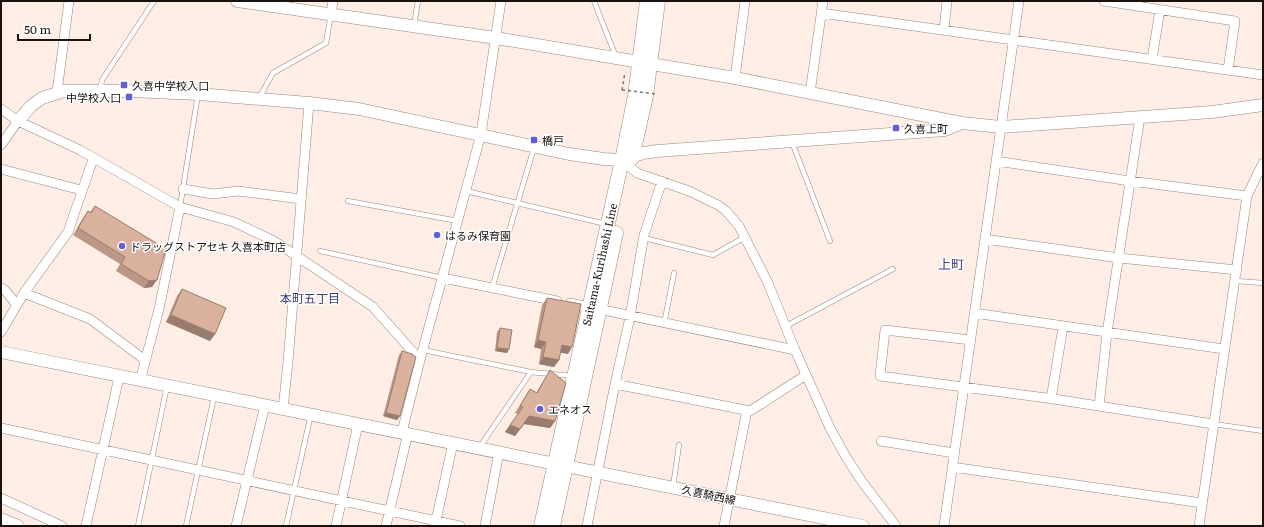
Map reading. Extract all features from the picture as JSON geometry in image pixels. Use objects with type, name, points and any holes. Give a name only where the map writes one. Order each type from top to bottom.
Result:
[{"type":"main road","name":"Saitama-Kurihashi Line","points":[[645,64],[647,1]]},
{"type":"main road","name":"Saitama-Kurihashi Line","points":[[542,526],[561,464],[594,308],[628,161],[658,1]]},
{"type":"main road","name":"Saitama-Kurihashi Line","points":[[553,526],[574,377],[594,308],[608,224],[628,161]]},
{"type":"street","points":[[57,92],[69,1]]},
{"type":"street","points":[[237,1],[496,38],[735,78],[962,123],[1001,127],[1212,112],[1263,105]]},
{"type":"street","points":[[331,14],[333,1]]},
{"type":"street","points":[[386,526],[420,360],[481,134],[501,1]]},
{"type":"street","points":[[735,78],[745,1]]},
{"type":"street","points":[[810,93],[823,1]]},
{"type":"street","points":[[944,30],[947,1]]},
{"type":"street","points":[[944,526],[1019,1]]},
{"type":"street","points":[[1104,1],[1236,21],[1228,70]]},
{"type":"street","points":[[1152,59],[1160,10]]},
{"type":"street","points":[[821,13],[1263,75]]},
{"type":"street","points":[[1,145],[18,121],[42,98],[57,92],[100,91],[198,94],[309,103],[359,109],[569,154],[628,161],[657,151],[791,140],[946,130],[962,123]]},
{"type":"street","points":[[282,408],[288,362],[309,103]]},
{"type":"street","points":[[1,109],[18,121],[80,150],[180,207],[234,222],[274,241],[373,307],[420,360]]},
{"type":"street","points":[[1099,406],[1107,333],[1140,117]]},
{"type":"street","points":[[1,332],[24,293],[68,232],[93,158]]},
{"type":"street","points":[[628,161],[637,173],[689,191],[718,205],[732,217],[745,237],[768,283],[806,375],[846,457],[863,483],[896,526]]},
{"type":"street","points":[[996,161],[1130,181],[1246,196]]},
{"type":"street","points":[[1199,526],[1224,349],[1236,281],[1246,196],[1263,163]]},
{"type":"street","points":[[1,169],[81,190]]},
{"type":"street","points":[[587,526],[630,317],[644,238],[662,181]]},
{"type":"street","points":[[182,189],[212,194],[238,191],[301,199]]},
{"type":"street","points":[[140,380],[159,309],[180,207]]},
{"type":"street","points":[[985,239],[1119,258],[1237,270]]},
{"type":"street","points":[[443,278],[795,350]]},
{"type":"street","points":[[1,288],[4,289],[17,305]]},
{"type":"street","points":[[24,293],[90,319],[145,360]]},
{"type":"street","points":[[974,313],[1224,349]]},
{"type":"street","points":[[1051,399],[1063,327]]},
{"type":"street","points":[[971,340],[885,330],[880,376],[1051,399],[1213,424]]},
{"type":"street","name":"久喜騎西線","points":[[1,352],[729,498],[835,523],[863,526]]},
{"type":"street","points":[[615,384],[750,411],[806,375]]},
{"type":"street","points":[[86,526],[119,376]]},
{"type":"street","points":[[236,526],[265,405]]},
{"type":"street","points":[[724,526],[747,410]]},
{"type":"street","points":[[336,526],[358,424]]},
{"type":"street","points":[[1,428],[390,511],[435,523],[460,526]]},
{"type":"street","points":[[881,441],[954,453]]},
{"type":"street","points":[[435,523],[453,443]]},
{"type":"street","points":[[485,526],[499,452]]},
{"type":"street","points":[[952,467],[1202,502]]},
{"type":"street","points":[[1,498],[62,526]]},
{"type":"street","points":[[1,519],[18,526]]},
{"type":"lane","points":[[100,91],[102,80],[154,1]]},
{"type":"lane","points":[[414,27],[418,1]]},
{"type":"lane","points":[[594,1],[616,59]]},
{"type":"lane","points":[[259,99],[273,73],[326,43],[331,14]]},
{"type":"lane","points":[[180,207],[198,94]]},
{"type":"lane","points":[[791,140],[830,241]]},
{"type":"lane","points":[[492,288],[534,146]]},
{"type":"lane","points":[[466,190],[608,224]]},
{"type":"lane","points":[[348,201],[458,221]]},
{"type":"lane","points":[[644,238],[713,255],[745,237]]},
{"type":"lane","points":[[320,251],[443,278]]},
{"type":"lane","points":[[786,326],[893,269]]},
{"type":"lane","points":[[664,324],[674,273]]},
{"type":"lane","points":[[1236,281],[1263,283]]},
{"type":"lane","points":[[423,350],[531,372],[574,377]]},
{"type":"lane","points":[[479,448],[531,372]]},
{"type":"lane","points":[[138,526],[167,386]]},
{"type":"lane","points":[[186,526],[215,395]]},
{"type":"lane","points":[[286,526],[311,414]]},
{"type":"lane","points":[[1213,424],[1263,431]]},
{"type":"lane","points":[[673,487],[679,445]]},
{"type":"path","points":[[625,72],[622,90],[657,94]]},
{"type":"building","points":[[95,206],[166,249],[157,280],[149,281],[121,264],[125,257],[78,228],[88,211],[91,213]]},
{"type":"building","points":[[182,289],[226,308],[215,334],[171,315]]},
{"type":"building","points":[[547,298],[581,304],[572,347],[562,345],[559,360],[543,357],[546,342],[538,340]]},
{"type":"building","points":[[500,328],[512,330],[509,349],[497,348]]},
{"type":"building","points":[[402,351],[416,357],[400,416],[386,413]]},
{"type":"building","points":[[550,370],[566,383],[555,421],[529,416],[520,429],[510,425],[523,407],[520,406],[530,389],[537,393]]},
{"type":"place","name":"久喜中学校入口","points":[[124,85]]},
{"type":"place","name":"中学校入口","points":[[129,97]]},
{"type":"place","name":"久喜上町","points":[[896,128]]},
{"type":"place","name":"橋戸","points":[[534,140]]},
{"type":"place","name":"はるみ保育園","points":[[437,235]]},
{"type":"place","name":"ドラッグストアセキ 久喜本町店","points":[[122,246]]},
{"type":"place","name":"エネオス","points":[[540,409]]},
{"type":"district","name":"上町","points":[[951,263]]},
{"type":"district","name":"本町五丁目","points":[[310,298]]}]
